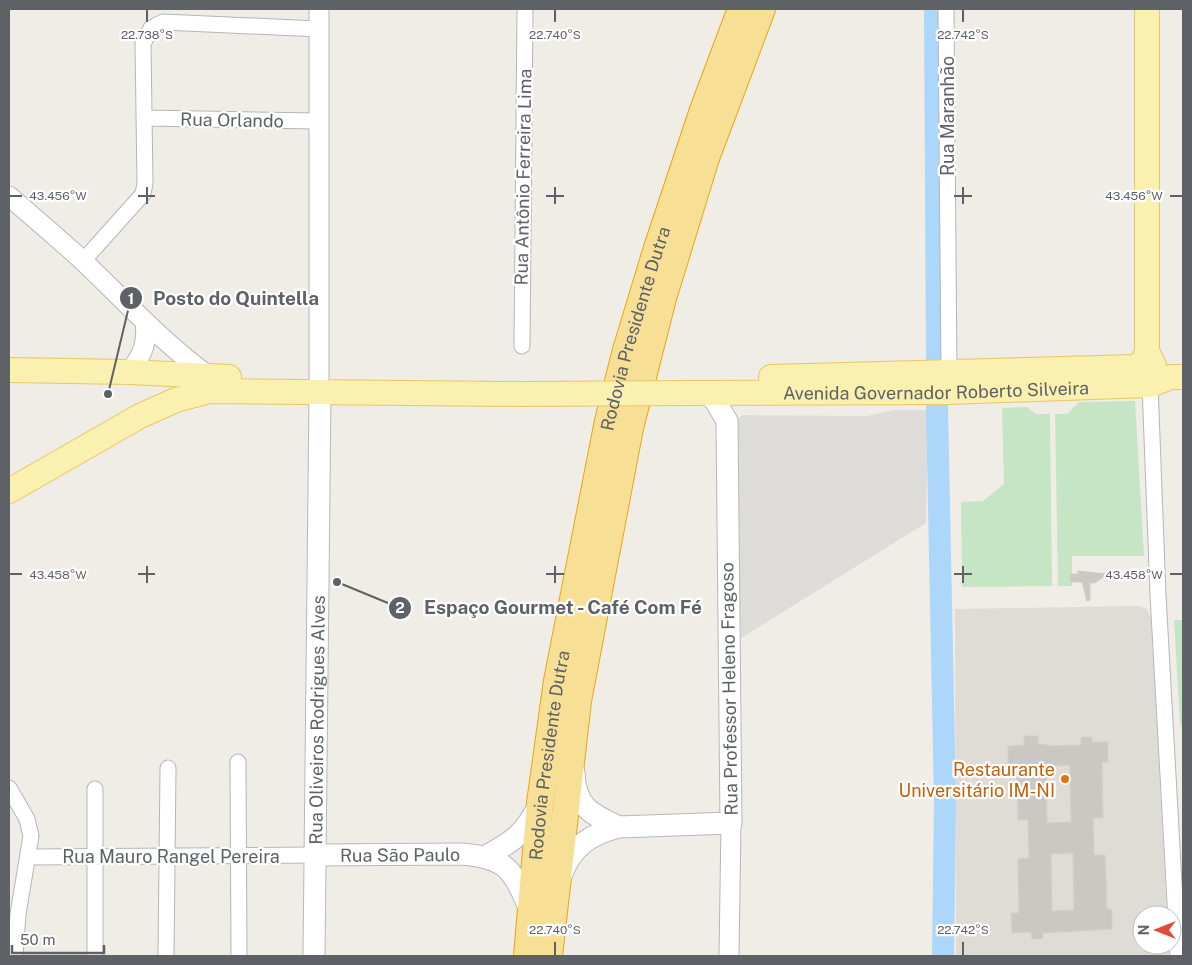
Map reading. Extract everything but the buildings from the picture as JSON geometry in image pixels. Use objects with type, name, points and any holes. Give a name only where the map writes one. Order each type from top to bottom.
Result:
[{"type":"highway","name":"Rodovia Presidente Dutra","points":[[527,956],[540,803],[557,681],[608,421],[624,358],[691,145],[741,9]]},
{"type":"highway","name":"Rodovia Presidente Dutra","points":[[550,956],[555,893],[573,735],[630,428],[646,360],[706,158],[762,9]]},
{"type":"main road","points":[[1147,9],[1147,351],[1156,366],[1168,379]]},
{"type":"main road","name":"Avenida Governador Roberto Silveira","points":[[692,388],[949,372],[1135,367],[1143,362],[1147,351]]},
{"type":"main road","points":[[9,370],[136,372],[210,384],[692,388],[714,399],[727,421]]},
{"type":"main road","points":[[136,372],[151,384],[154,392],[153,405],[149,412]]},
{"type":"main road","name":"Avenida Governador Roberto Silveira","points":[[692,388],[742,393],[948,392],[1168,379]]},
{"type":"main road","points":[[9,491],[149,412],[210,384]]},
{"type":"main road","name":"Rua Oliveiros Rodrigues Alves","points":[[314,956],[320,386]]},
{"type":"main road","name":"Rua Professor Heleno Fragoso","points":[[730,823],[727,421],[742,393]]},
{"type":"main road","points":[[573,735],[575,783],[580,801],[595,816],[619,828]]},
{"type":"main road","name":"Rua São Paulo","points":[[486,856],[509,844],[523,832],[530,824],[540,803]]},
{"type":"main road","points":[[555,893],[565,865],[578,846],[598,833],[619,828],[730,823]]},
{"type":"main road","name":"Rua São Paulo","points":[[314,855],[462,854],[486,856],[502,864],[512,873],[531,912]]},
{"type":"street","name":"Rua Oliveiros Rodrigues Alves","points":[[319,9],[320,386]]},
{"type":"street","name":"Rua Antônio Ferreira Lima","points":[[522,346],[525,9]]},
{"type":"street","name":"Rua Maranhão","points":[[946,9],[949,372]]},
{"type":"street","points":[[83,261],[143,194],[145,183],[143,44],[148,30],[154,24],[163,22],[319,29]]},
{"type":"street","name":"Rua Orlando","points":[[144,118],[319,122]]},
{"type":"street","points":[[9,196],[83,261],[210,384]]},
{"type":"street","points":[[136,372],[146,342],[145,323]]},
{"type":"street","points":[[1168,379],[1178,956]]},
{"type":"street","points":[[238,762],[240,956]]},
{"type":"street","points":[[166,956],[168,768]]},
{"type":"street","points":[[9,788],[30,826],[28,857],[13,910],[15,956]]},
{"type":"street","points":[[95,789],[95,956]]},
{"type":"street","name":"Rua Professor Heleno Fragoso","points":[[729,956],[730,823]]},
{"type":"street","name":"Rua Mauro Rangel Pereira","points":[[28,857],[314,855]]},
{"type":"shaded area","points":[[894,410],[928,410],[926,523],[741,638],[735,421],[743,415],[867,416]]},
{"type":"shaded area","points":[[1138,606],[1147,609],[1151,618],[1166,905],[1132,905],[1132,955],[1169,956],[956,956],[955,609]]},
{"type":"green space","points":[[1135,401],[1144,556],[1072,556],[1072,586],[1058,586],[1055,414],[1067,414],[1079,402]]},
{"type":"green space","points":[[1027,407],[1036,414],[1050,414],[1052,586],[962,587],[961,502],[983,501],[1004,484],[1002,408]]},
{"type":"green space","points":[[1174,620],[1183,620],[1183,730],[1180,723]]},
{"type":"waterway","points":[[935,9],[937,360]]},
{"type":"waterway","points":[[937,407],[945,801],[943,956]]},
{"type":"place","name":"Posto do Quintella","points":[[108,394]]},
{"type":"place","name":"Espaço Gourmet - Café Com Fé","points":[[337,582]]},
{"type":"place","name":"Restaurante Universitário IM-NI","points":[[1065,779]]}]
